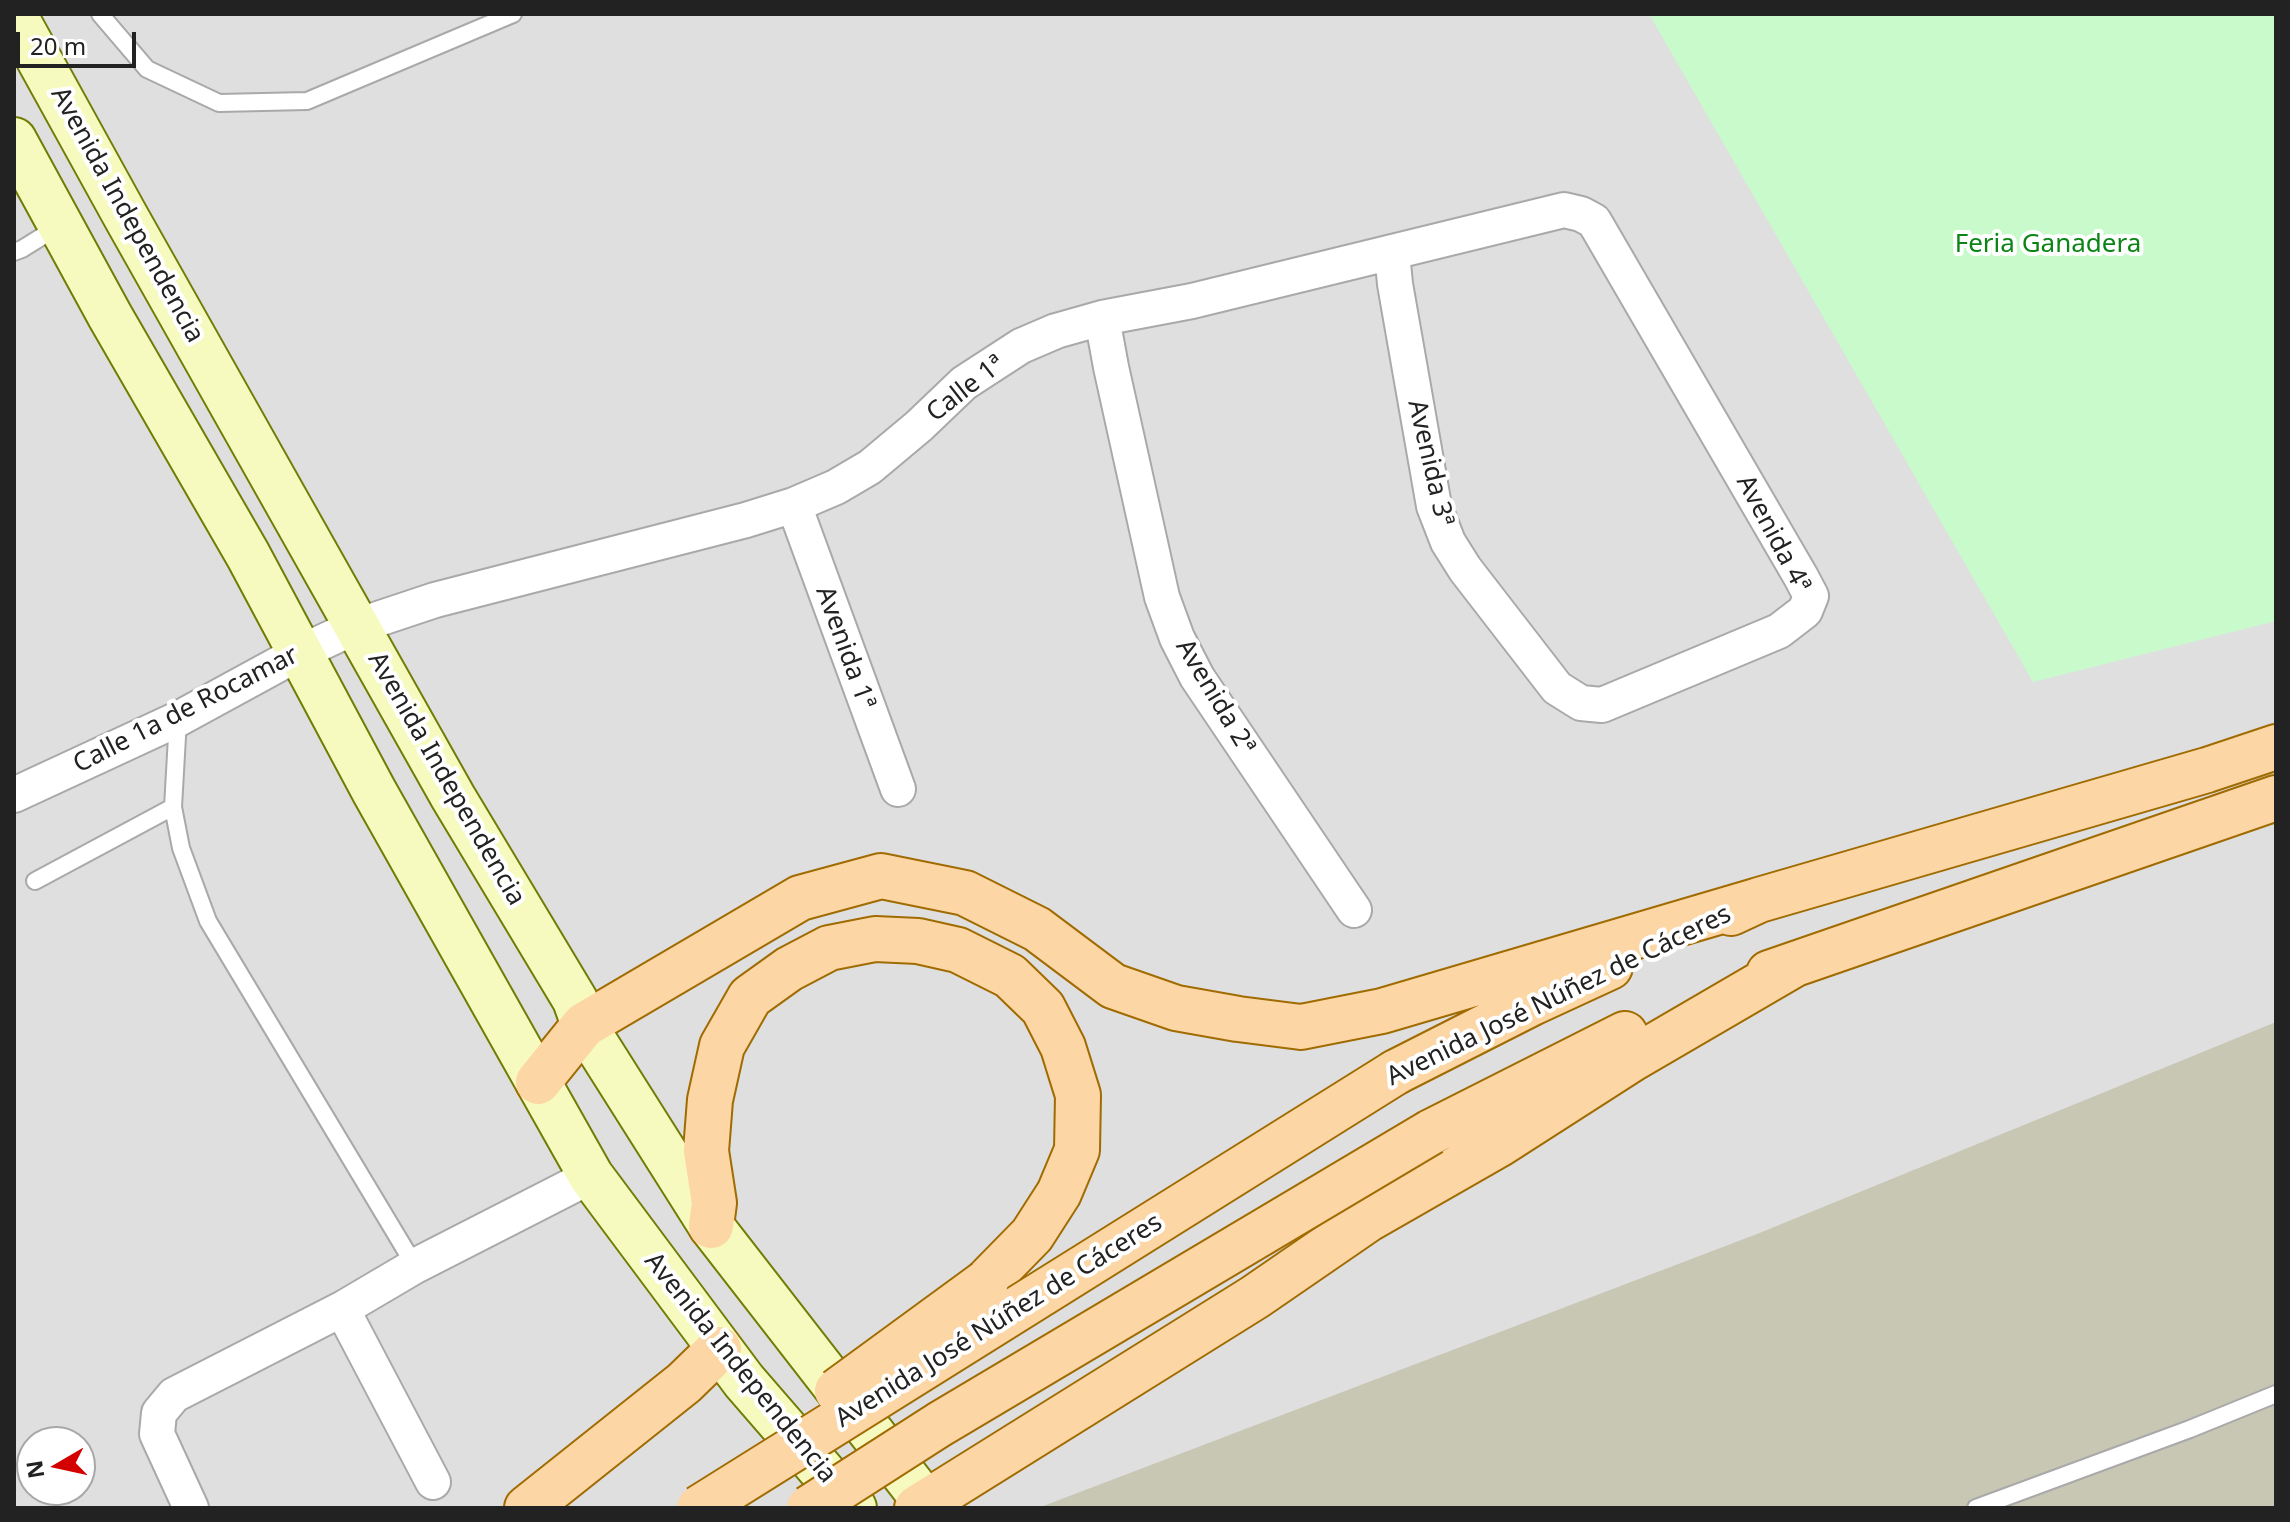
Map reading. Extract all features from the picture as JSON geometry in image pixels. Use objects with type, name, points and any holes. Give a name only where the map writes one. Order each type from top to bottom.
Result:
[{"type":"main road","name":"Avenida Independencia","points":[[14,14],[453,797],[575,1000],[584,1025],[711,1226],[924,1506]]},
{"type":"main road","name":"Avenida Independencia","points":[[14,140],[248,555],[374,791],[591,1176],[744,1381],[854,1508]]},
{"type":"main road","points":[[66,235],[126,217]]},
{"type":"main road","name":"Avenida José Núñez de Cáceres","points":[[699,1508],[1396,1072],[1532,1003],[1759,900],[2207,770],[2276,747]]},
{"type":"main road","points":[[809,1508],[940,1424],[1431,1132],[1709,993],[2276,798]]},
{"type":"main road","points":[[538,1082],[584,1025],[800,898],[881,876],[965,893],[1037,929],[1113,986],[1176,1008],[1301,1027],[1382,1011],[1759,900]]},
{"type":"main road","points":[[678,1508],[986,1282],[1032,1235],[1059,1193],[1077,1150],[1078,1095],[1063,1047],[1043,1008],[1010,976],[958,950],[918,941],[875,939],[829,948],[789,969],[750,997],[722,1046],[710,1100],[706,1151],[714,1203],[711,1226]]},
{"type":"main road","points":[[924,1506],[1255,1297],[1367,1220],[1498,1145],[1632,1059],[1795,964]]},
{"type":"main road","points":[[527,1508],[684,1383],[719,1349]]},
{"type":"street","name":"Calle 1ª","points":[[357,626],[435,600],[794,505],[836,487],[870,467],[964,383],[1021,346],[1056,331],[1564,210],[1594,221]]},
{"type":"street","name":"Avenida 4ª","points":[[1557,688],[1581,703],[1602,705],[1779,631],[1805,611],[1811,596],[1594,221]]},
{"type":"street","name":"Avenida 3ª","points":[[1392,252],[1434,506],[1448,542],[1465,569],[1557,688]]},
{"type":"street","name":"Avenida 2ª","points":[[1102,318],[1162,597],[1177,638],[1197,677],[1354,910]]},
{"type":"street","name":"Avenida 1ª","points":[[794,505],[898,789]]},
{"type":"street","name":"Calle 1a de Rocamar","points":[[14,795],[178,719],[299,653],[357,626]]},
{"type":"street","points":[[191,1508],[157,1434],[159,1413],[174,1395],[591,1176]]},
{"type":"street","points":[[342,1309],[433,1482]]},
{"type":"lane","points":[[100,14],[147,69],[219,103],[307,101],[513,14]]},
{"type":"lane","points":[[14,252],[66,235]]},
{"type":"lane","points":[[178,719],[173,807],[181,848],[208,921],[415,1266]]},
{"type":"lane","points":[[35,881],[173,807]]},
{"type":"lane","points":[[1976,1508],[2276,1394]]},
{"type":"shaded area","points":[[14,14],[2276,14],[2276,1508],[14,1508]]},
{"type":"shaded area","points":[[2276,1022],[2276,1508],[1038,1508],[1757,1234]]},
{"type":"green space","name":"Feria Ganadera","points":[[1649,14],[2276,14],[2276,621],[2033,682]]}]
